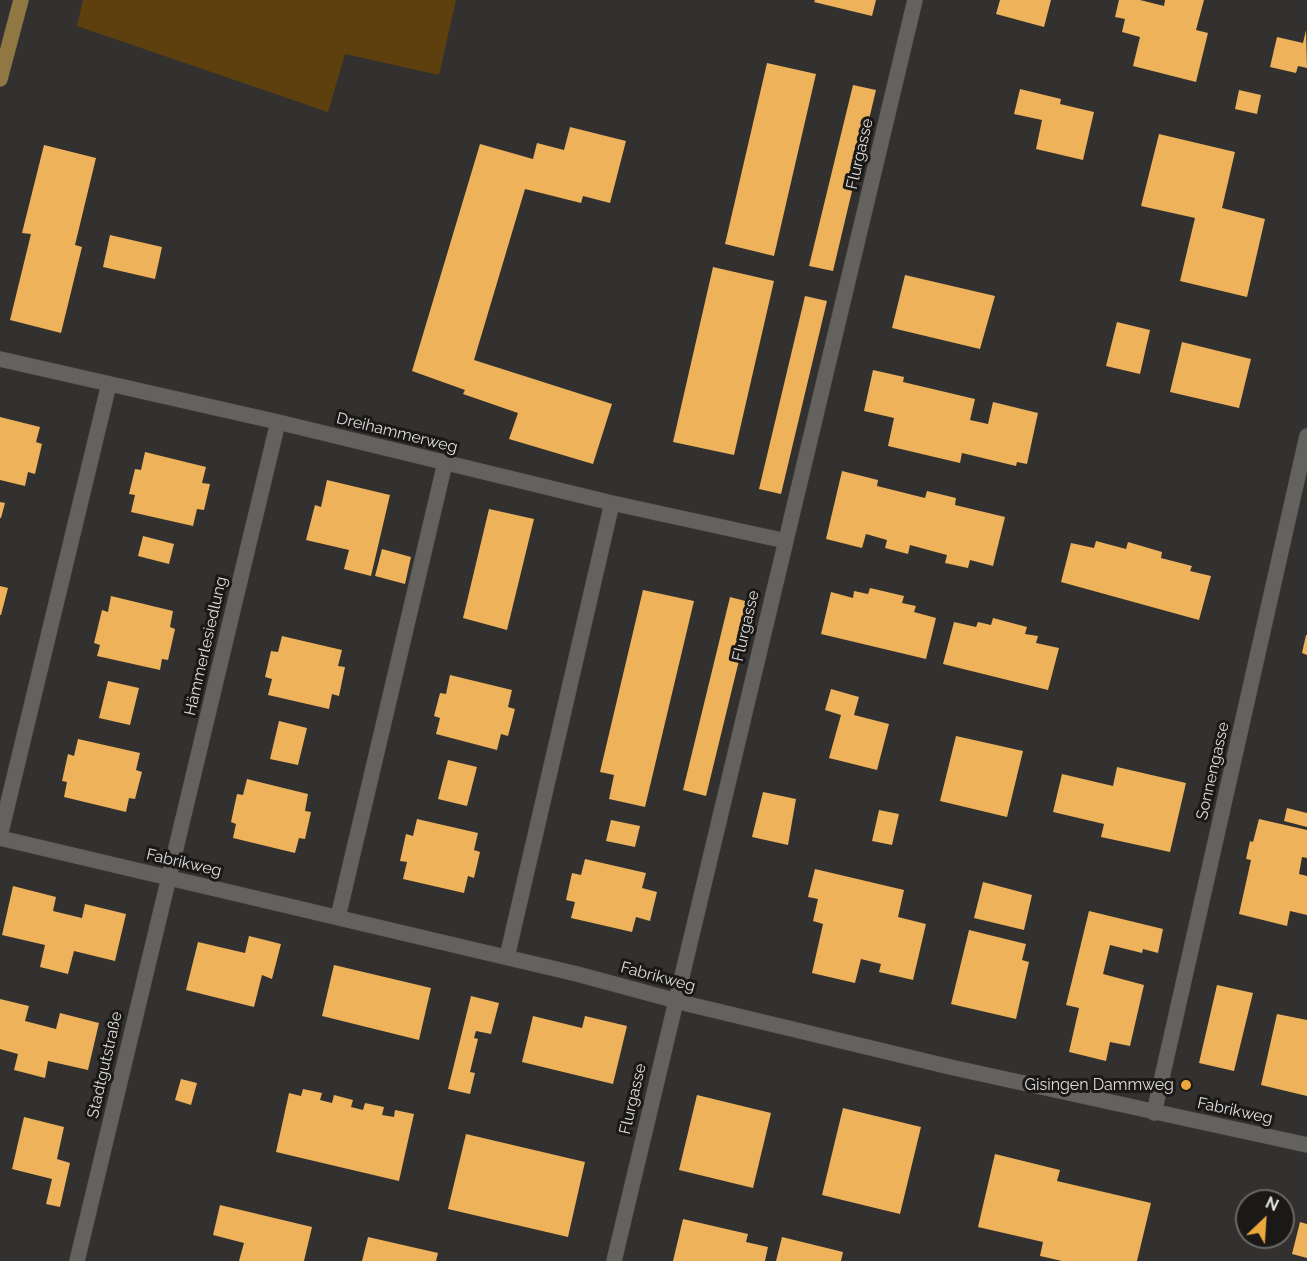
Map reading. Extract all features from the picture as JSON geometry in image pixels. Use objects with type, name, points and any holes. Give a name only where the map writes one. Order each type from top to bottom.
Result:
[{"type":"street","points":[[0,79],[21,0]]},
{"type":"street","name":"Flurgasse","points":[[614,1261],[915,0]]},
{"type":"street","name":"Dreihammerweg","points":[[0,359],[278,422],[612,503],[786,541]]},
{"type":"street","points":[[0,837],[109,384]]},
{"type":"street","name":"Hämmerlesiedlung","points":[[169,878],[278,422]]},
{"type":"street","name":"Sonnengasse","points":[[1154,1113],[1307,436]]},
{"type":"street","points":[[338,917],[445,463]]},
{"type":"street","points":[[507,957],[612,503]]},
{"type":"street","name":"Fabrikweg","points":[[0,837],[507,957],[928,1062],[1307,1145]]},
{"type":"street","name":"Stadtgutstraße","points":[[77,1261],[169,878]]},
{"type":"shaded area","points":[[83,0],[456,0],[439,75],[345,54],[328,112],[77,26]]},
{"type":"building","points":[[815,0],[876,0],[872,16],[814,2]]},
{"type":"building","points":[[1000,0],[1051,0],[1044,27],[996,14]]},
{"type":"building","points":[[1119,0],[1140,0],[1164,6],[1165,0],[1204,0],[1196,30],[1208,33],[1196,82],[1133,66],[1140,37],[1122,32],[1125,19],[1115,17]]},
{"type":"building","points":[[1306,30],[1307,68],[1298,66],[1296,73],[1270,67],[1277,37],[1303,43]]},
{"type":"building","points":[[767,63],[816,74],[774,256],[725,244]]},
{"type":"building","points":[[853,85],[876,90],[833,271],[809,266]]},
{"type":"building","points":[[1020,89],[1061,99],[1060,104],[1094,112],[1083,160],[1036,149],[1042,120],[1014,114]]},
{"type":"building","points":[[1239,90],[1261,95],[1257,114],[1235,109]]},
{"type":"building","points":[[570,127],[626,141],[610,203],[583,196],[581,203],[525,189],[474,360],[612,404],[593,464],[509,439],[518,413],[463,394],[465,390],[412,371],[480,144],[533,159],[537,143],[564,150]]},
{"type":"building","points":[[1159,134],[1235,152],[1222,208],[1265,219],[1247,297],[1180,281],[1195,218],[1141,206]]},
{"type":"building","points":[[44,145],[96,158],[75,245],[82,247],[61,333],[10,320],[31,234],[22,233]]},
{"type":"building","points":[[110,235],[162,247],[155,279],[103,267]]},
{"type":"building","points":[[713,267],[774,281],[734,455],[673,442]]},
{"type":"building","points":[[905,275],[995,296],[980,349],[892,328]]},
{"type":"building","points":[[805,296],[827,301],[781,494],[759,489]]},
{"type":"building","points":[[1117,322],[1150,330],[1140,374],[1106,366]]},
{"type":"building","points":[[1182,342],[1251,359],[1239,408],[1170,392]]},
{"type":"building","points":[[873,370],[904,377],[903,382],[975,399],[970,420],[988,424],[993,402],[1038,413],[1027,464],[1017,462],[1016,466],[962,453],[960,463],[888,446],[894,418],[864,411]]},
{"type":"building","points":[[0,417],[40,427],[36,442],[42,444],[35,474],[28,472],[25,486],[0,480]]},
{"type":"building","points":[[145,452],[206,467],[202,483],[210,484],[204,510],[197,509],[193,526],[131,512],[135,495],[129,494],[135,469],[141,470]]},
{"type":"building","points":[[842,471],[878,480],[877,486],[925,498],[927,491],[956,498],[955,505],[1005,517],[993,566],[970,560],[968,568],[945,563],[947,555],[910,545],[908,554],[885,548],[887,540],[866,534],[862,548],[826,539]]},
{"type":"building","points":[[327,480],[390,495],[371,576],[344,569],[349,550],[306,540],[315,505],[321,507]]},
{"type":"building","points":[[0,502],[5,503],[1,518],[0,518]]},
{"type":"building","points":[[489,509],[534,519],[507,630],[463,618]]},
{"type":"building","points":[[143,536],[174,544],[169,564],[138,556]]},
{"type":"building","points":[[1096,541],[1126,549],[1128,542],[1162,552],[1161,558],[1192,566],[1190,571],[1211,576],[1199,620],[1061,582],[1071,543],[1094,548]]},
{"type":"building","points":[[382,549],[411,557],[405,584],[375,576]]},
{"type":"building","points":[[0,586],[8,588],[1,615],[0,615]]},
{"type":"building","points":[[870,588],[904,596],[902,603],[916,606],[914,612],[936,618],[926,659],[821,634],[831,592],[853,598],[854,591],[868,594]]},
{"type":"building","points":[[643,590],[694,601],[645,807],[609,799],[614,775],[600,772]]},
{"type":"building","points":[[111,596],[173,611],[170,627],[175,629],[168,660],[162,659],[160,670],[97,656],[100,645],[94,643],[102,610],[108,612]]},
{"type":"building","points":[[730,597],[753,603],[706,796],[683,790]]},
{"type":"building","points":[[993,618],[1027,627],[1025,634],[1038,636],[1036,643],[1059,648],[1048,690],[943,664],[954,622],[976,627],[978,622],[991,625]]},
{"type":"building","points":[[1307,635],[1307,655],[1302,653]]},
{"type":"building","points":[[282,636],[342,650],[338,666],[345,667],[339,696],[332,694],[329,709],[268,695],[272,679],[265,677],[271,651],[278,652]]},
{"type":"building","points":[[450,675],[512,690],[508,707],[515,709],[508,736],[501,734],[497,750],[436,734],[440,718],[434,716],[440,693],[446,694]]},
{"type":"building","points":[[108,681],[139,688],[130,725],[99,718]]},
{"type":"building","points":[[831,689],[859,697],[854,715],[889,724],[877,770],[829,758],[841,715],[825,710]]},
{"type":"building","points":[[279,721],[307,728],[298,765],[270,759]]},
{"type":"building","points":[[956,736],[1023,751],[1007,817],[940,801]]},
{"type":"building","points":[[78,739],[140,753],[136,770],[142,772],[135,799],[129,798],[126,812],[64,797],[67,782],[62,781],[68,754],[74,756]]},
{"type":"building","points":[[448,760],[477,767],[467,806],[438,799]]},
{"type":"building","points":[[1117,767],[1186,783],[1170,852],[1101,837],[1104,824],[1053,812],[1062,774],[1113,786]]},
{"type":"building","points":[[247,779],[308,794],[305,811],[311,812],[305,839],[299,838],[295,853],[233,838],[236,824],[231,822],[237,794],[243,795]]},
{"type":"building","points":[[763,792],[796,799],[788,845],[752,837]]},
{"type":"building","points":[[1287,808],[1307,813],[1307,827],[1284,821]]},
{"type":"building","points":[[879,810],[899,814],[892,845],[872,841]]},
{"type":"building","points":[[417,819],[478,833],[474,850],[480,852],[474,878],[468,876],[464,893],[403,879],[407,862],[400,861],[406,834],[413,836]]},
{"type":"building","points":[[1259,819],[1307,830],[1307,858],[1302,857],[1299,874],[1307,876],[1307,915],[1290,911],[1287,926],[1239,914],[1251,860],[1246,859]]},
{"type":"building","points":[[611,820],[640,826],[635,847],[606,841]]},
{"type":"building","points":[[585,859],[646,873],[642,888],[657,892],[650,921],[636,917],[632,932],[571,918],[575,902],[566,900],[572,873],[581,875]]},
{"type":"building","points":[[815,869],[904,890],[898,917],[926,924],[913,980],[879,972],[881,964],[861,959],[855,983],[812,973],[823,924],[813,921],[818,899],[808,897]]},
{"type":"building","points":[[983,882],[1032,895],[1024,930],[974,918]]},
{"type":"building","points":[[13,886],[56,897],[53,911],[82,918],[85,904],[126,914],[115,961],[74,951],[68,974],[40,967],[45,945],[2,935]]},
{"type":"building","points":[[1089,911],[1163,929],[1158,953],[1143,949],[1142,953],[1110,945],[1103,974],[1144,985],[1130,1046],[1110,1042],[1106,1061],[1069,1052],[1079,1008],[1066,1005]]},
{"type":"building","points":[[969,930],[1026,944],[1022,960],[1029,962],[1016,1019],[951,1004]]},
{"type":"building","points":[[249,936],[281,944],[272,979],[262,975],[254,1007],[186,990],[198,942],[245,953]]},
{"type":"building","points":[[334,965],[431,988],[419,1040],[322,1016]]},
{"type":"building","points":[[1217,985],[1253,993],[1234,1071],[1199,1063]]},
{"type":"building","points":[[471,996],[499,1003],[491,1034],[476,1031],[474,1038],[478,1039],[470,1072],[475,1073],[470,1094],[448,1089]]},
{"type":"building","points":[[0,999],[29,1006],[25,1021],[56,1029],[60,1013],[99,1023],[88,1070],[48,1061],[45,1078],[14,1070],[18,1054],[0,1049]]},
{"type":"building","points":[[1277,1014],[1307,1020],[1307,1096],[1261,1085]]},
{"type":"building","points":[[533,1016],[582,1028],[585,1016],[627,1026],[613,1084],[522,1062]]},
{"type":"building","points":[[181,1079],[197,1083],[191,1105],[175,1100]]},
{"type":"building","points":[[303,1089],[322,1093],[320,1100],[332,1103],[334,1095],[353,1100],[351,1107],[363,1110],[365,1103],[384,1107],[382,1115],[394,1117],[395,1110],[414,1114],[399,1181],[276,1152],[289,1093],[301,1096]]},
{"type":"building","points":[[697,1095],[771,1113],[753,1188],[679,1170]]},
{"type":"building","points":[[843,1108],[921,1127],[900,1214],[822,1195]]},
{"type":"building","points":[[24,1117],[64,1127],[57,1159],[70,1163],[60,1207],[46,1204],[52,1179],[12,1169]]},
{"type":"building","points":[[466,1134],[585,1162],[568,1237],[448,1209]]},
{"type":"building","points":[[995,1154],[1060,1170],[1057,1181],[1151,1203],[1137,1261],[1062,1261],[1040,1256],[1043,1242],[978,1227]]},
{"type":"building","points":[[220,1205],[312,1227],[304,1261],[239,1261],[244,1243],[213,1235]]},
{"type":"building","points":[[683,1219],[748,1234],[746,1242],[768,1247],[765,1261],[673,1261]]},
{"type":"building","points":[[1300,1222],[1307,1224],[1307,1258],[1292,1254]]},
{"type":"building","points":[[368,1237],[438,1253],[436,1261],[362,1261]]},
{"type":"building","points":[[782,1237],[843,1252],[841,1261],[776,1261]]},
{"type":"place","name":"Gisingen Dammweg","points":[[1186,1085]]}]
